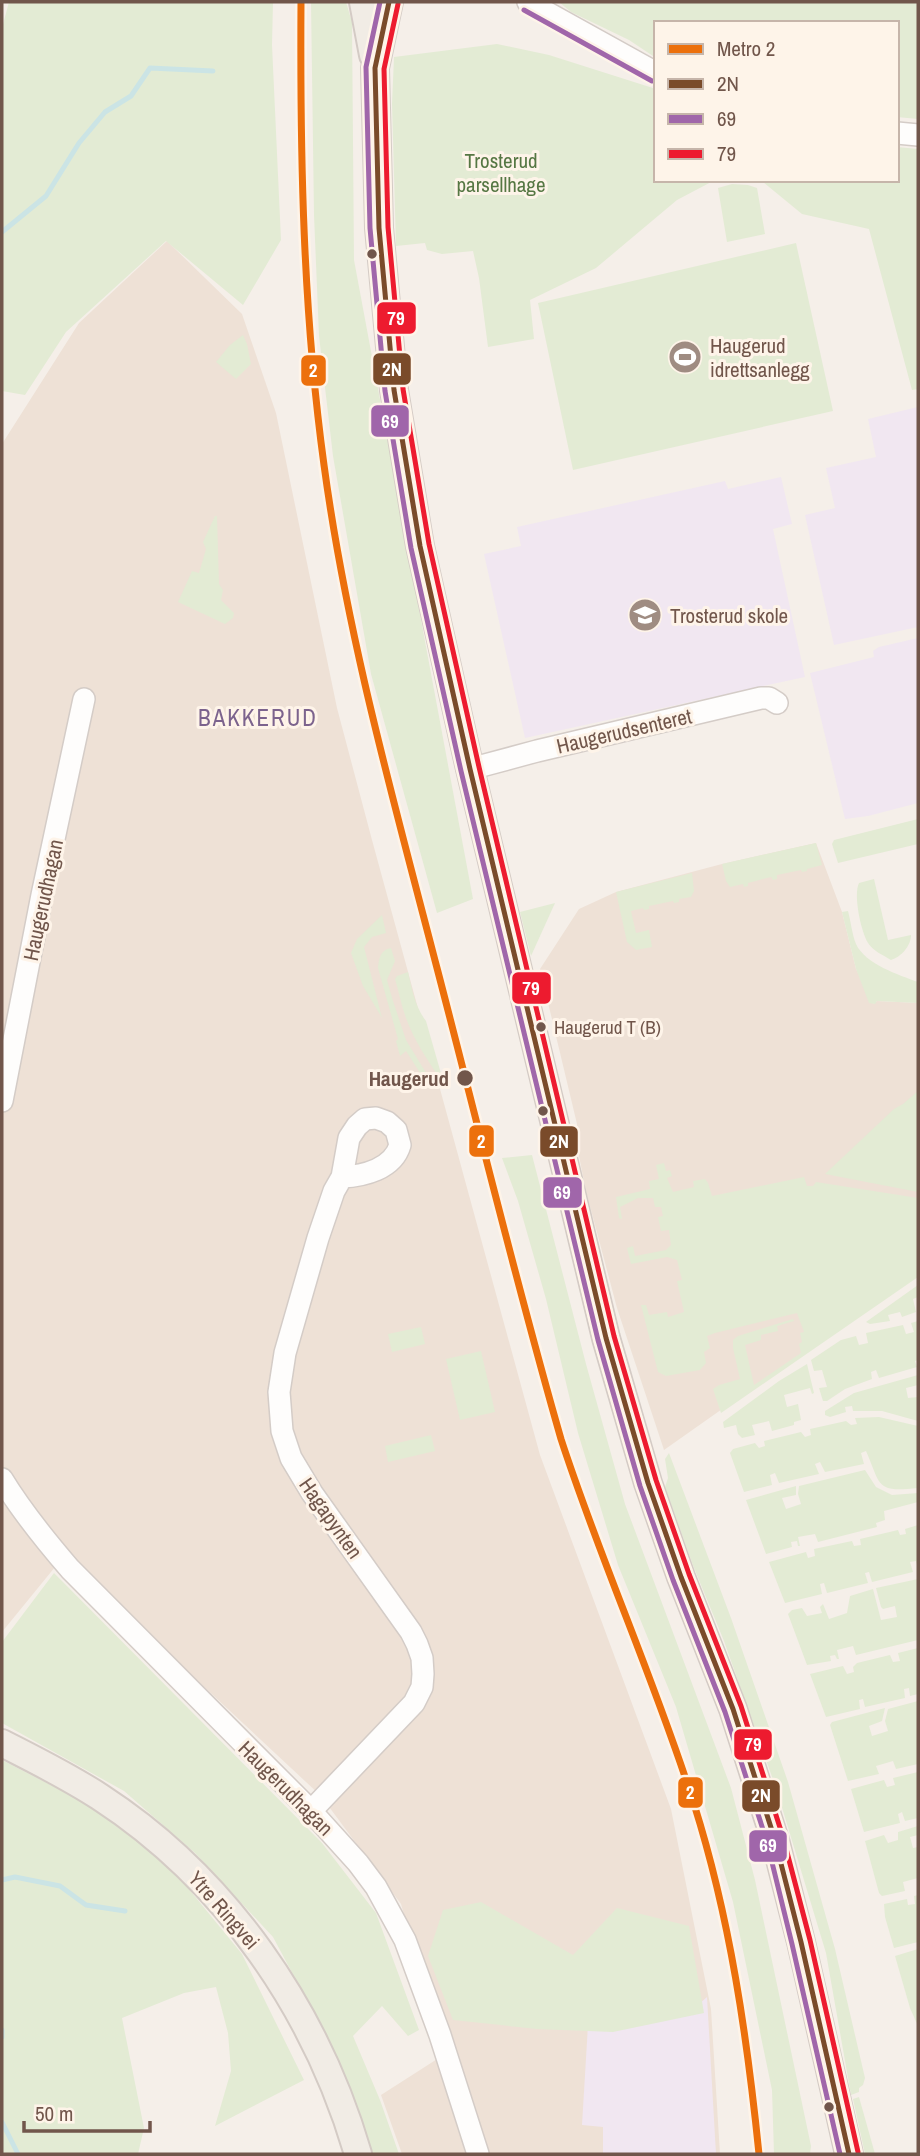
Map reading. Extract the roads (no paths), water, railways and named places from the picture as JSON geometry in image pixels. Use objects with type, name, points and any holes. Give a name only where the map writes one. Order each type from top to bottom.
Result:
[{"type":"main road","points":[[376,13],[374,94],[379,228],[388,344],[398,422],[420,546],[470,769],[615,1372],[663,1529],[733,1709],[775,1840],[849,2154]]},
{"type":"main road","name":"Ytre Ringvei","points":[[2,1743],[74,1781],[126,1815],[179,1860],[228,1911],[266,1959],[305,2023],[339,2096],[358,2154]]},
{"type":"street","points":[[528,2],[654,72]]},
{"type":"street","points":[[899,133],[918,135]]},
{"type":"street","name":"Haugerudsenteret","points":[[470,769],[761,698],[769,698],[778,703]]},
{"type":"street","name":"Haugerudhagan","points":[[2,1101],[84,699]]},
{"type":"street","name":"Hagapynten","points":[[311,1811],[414,1703],[422,1687],[423,1674],[422,1658],[411,1632],[312,1493],[291,1458],[282,1431],[279,1392],[285,1353],[318,1238],[334,1191],[342,1177]]},
{"type":"street","name":"Haugerudhagan","points":[[2,1479],[33,1527],[70,1569],[311,1811],[370,1879],[405,1940],[440,2035],[478,2154]]},
{"type":"waterway","points":[[2,232],[46,196],[79,143],[105,112],[131,96],[150,68],[213,71]]},
{"type":"waterway","points":[[2,1880],[15,1877],[60,1886],[86,1905],[125,1911]]},
{"type":"waterway","points":[[2,2030],[2,2037]]},
{"type":"waterway","points":[[2,2122],[18,2154]]},
{"type":"metro line","name":"2","points":[[301,2],[302,176],[311,350],[324,465],[345,592],[388,781],[528,1322],[561,1439],[679,1758],[707,1847],[736,1978],[759,2154]]},
{"type":"place","name":"Haugerud idrettsanlegg","points":[[685,357]]},
{"type":"place","name":"Trosterud skole","points":[[645,615]]},
{"type":"place","name":"Haugerud T (B)","points":[[541,1027]]},
{"type":"place","name":"Haugerud","points":[[465,1078]]},
{"type":"district","name":"BAKKERUD","points":[[258,717]]},
{"type":"park label","name":"Trosterud parsellhage","points":[[501,172]]}]
